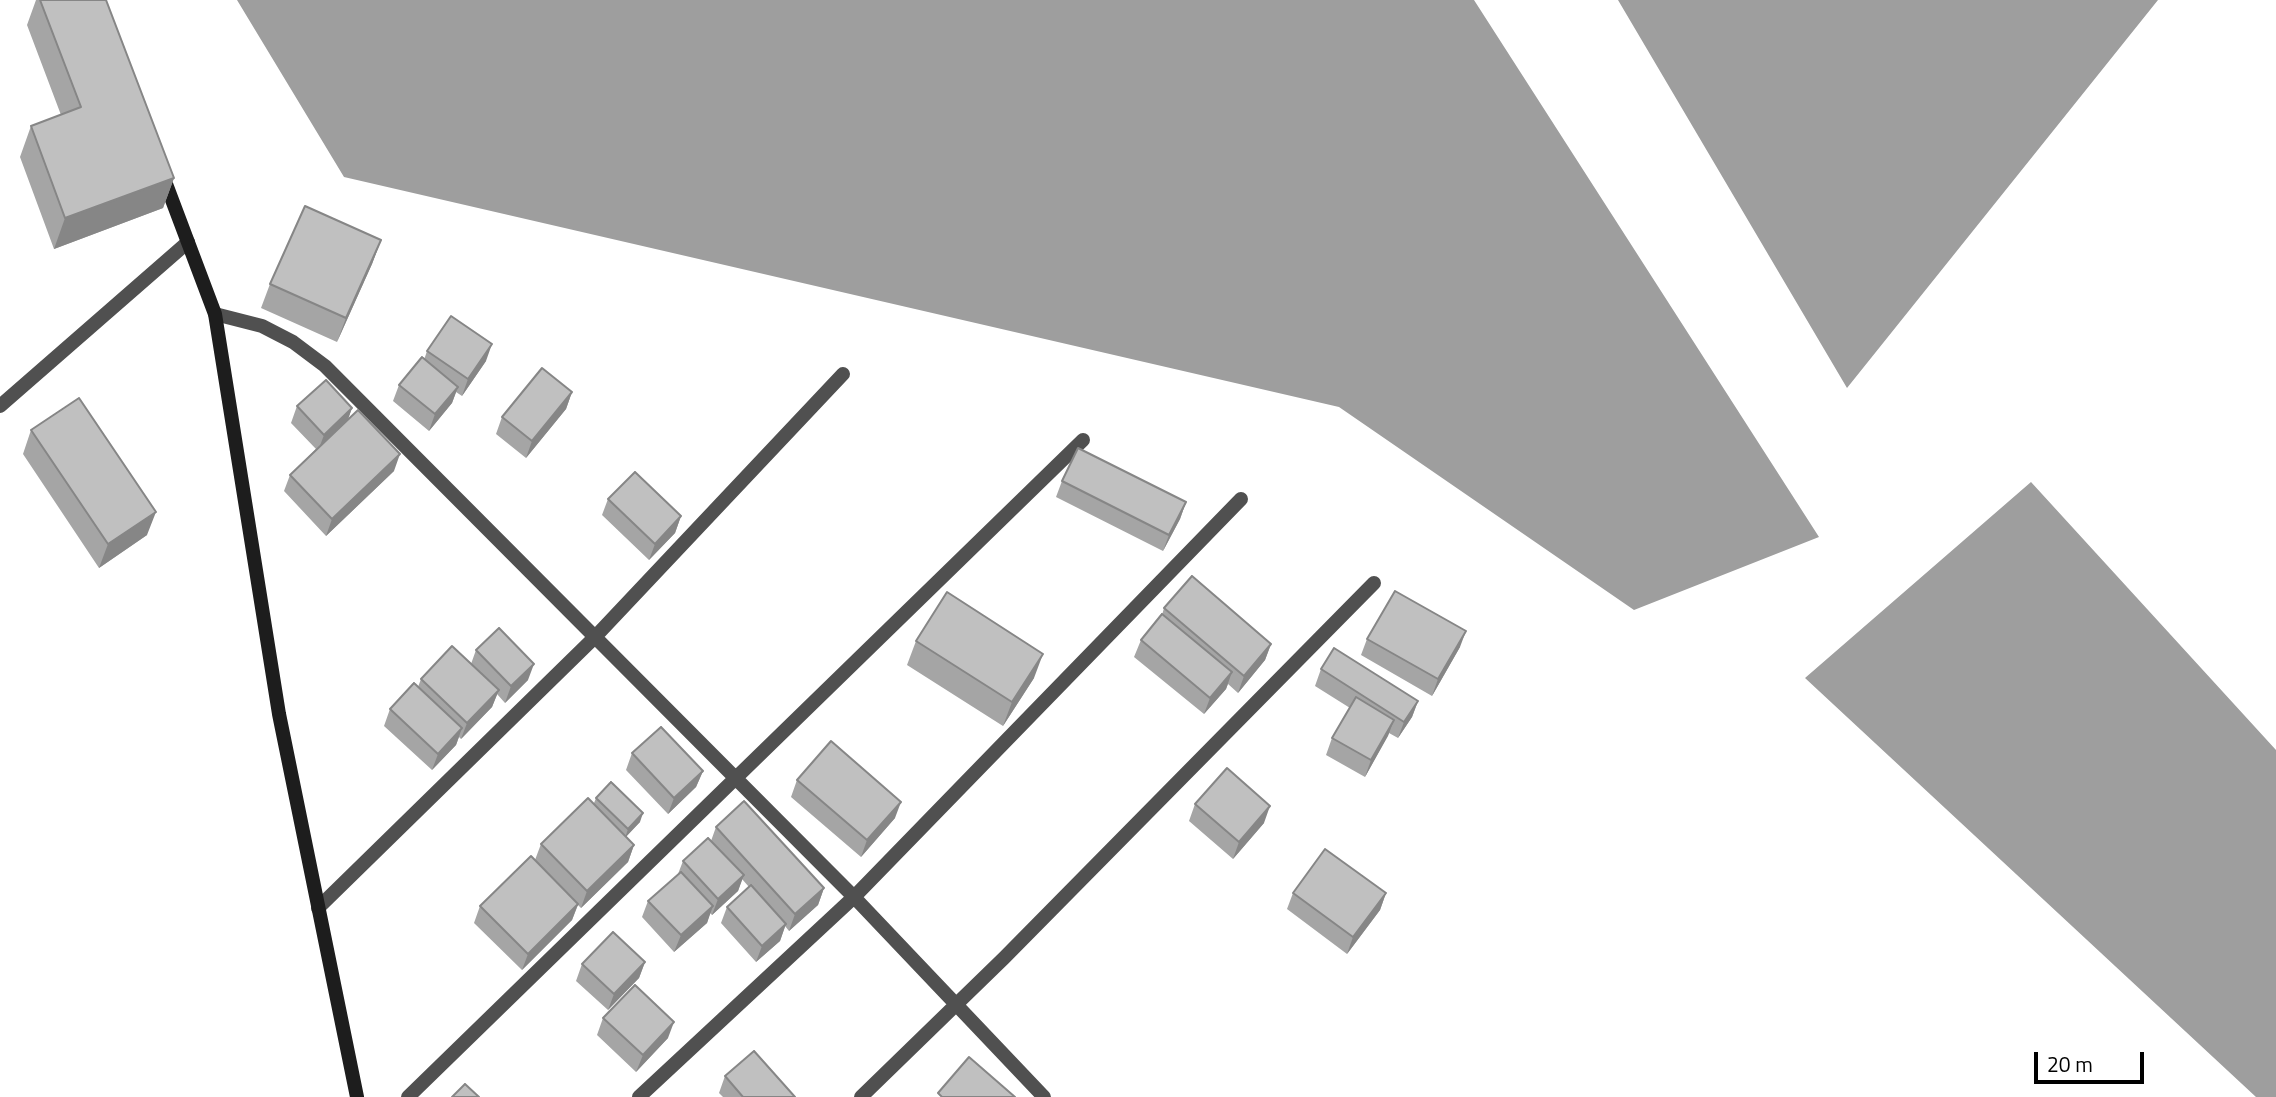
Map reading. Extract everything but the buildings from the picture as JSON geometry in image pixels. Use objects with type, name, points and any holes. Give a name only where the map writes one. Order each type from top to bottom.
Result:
[{"type":"main road","points":[[159,164],[215,314],[279,714],[357,1097]]},
{"type":"street","points":[[1,404],[188,242]]},
{"type":"street","points":[[215,314],[262,326],[293,342],[325,366],[854,897],[1044,1097]]},
{"type":"street","points":[[318,908],[595,637],[842,374]]},
{"type":"street","points":[[408,1097],[1083,440]]},
{"type":"street","points":[[639,1097],[854,897],[1241,499]]},
{"type":"street","points":[[861,1097],[1374,583]]},
{"type":"shaded area","points":[[237,0],[1474,0],[1819,537],[1634,610],[1339,407],[344,177]]},
{"type":"shaded area","points":[[1618,0],[2158,0],[1847,388]]},
{"type":"shaded area","points":[[2031,482],[2276,750],[2276,1097],[2256,1097],[1805,678]]}]
